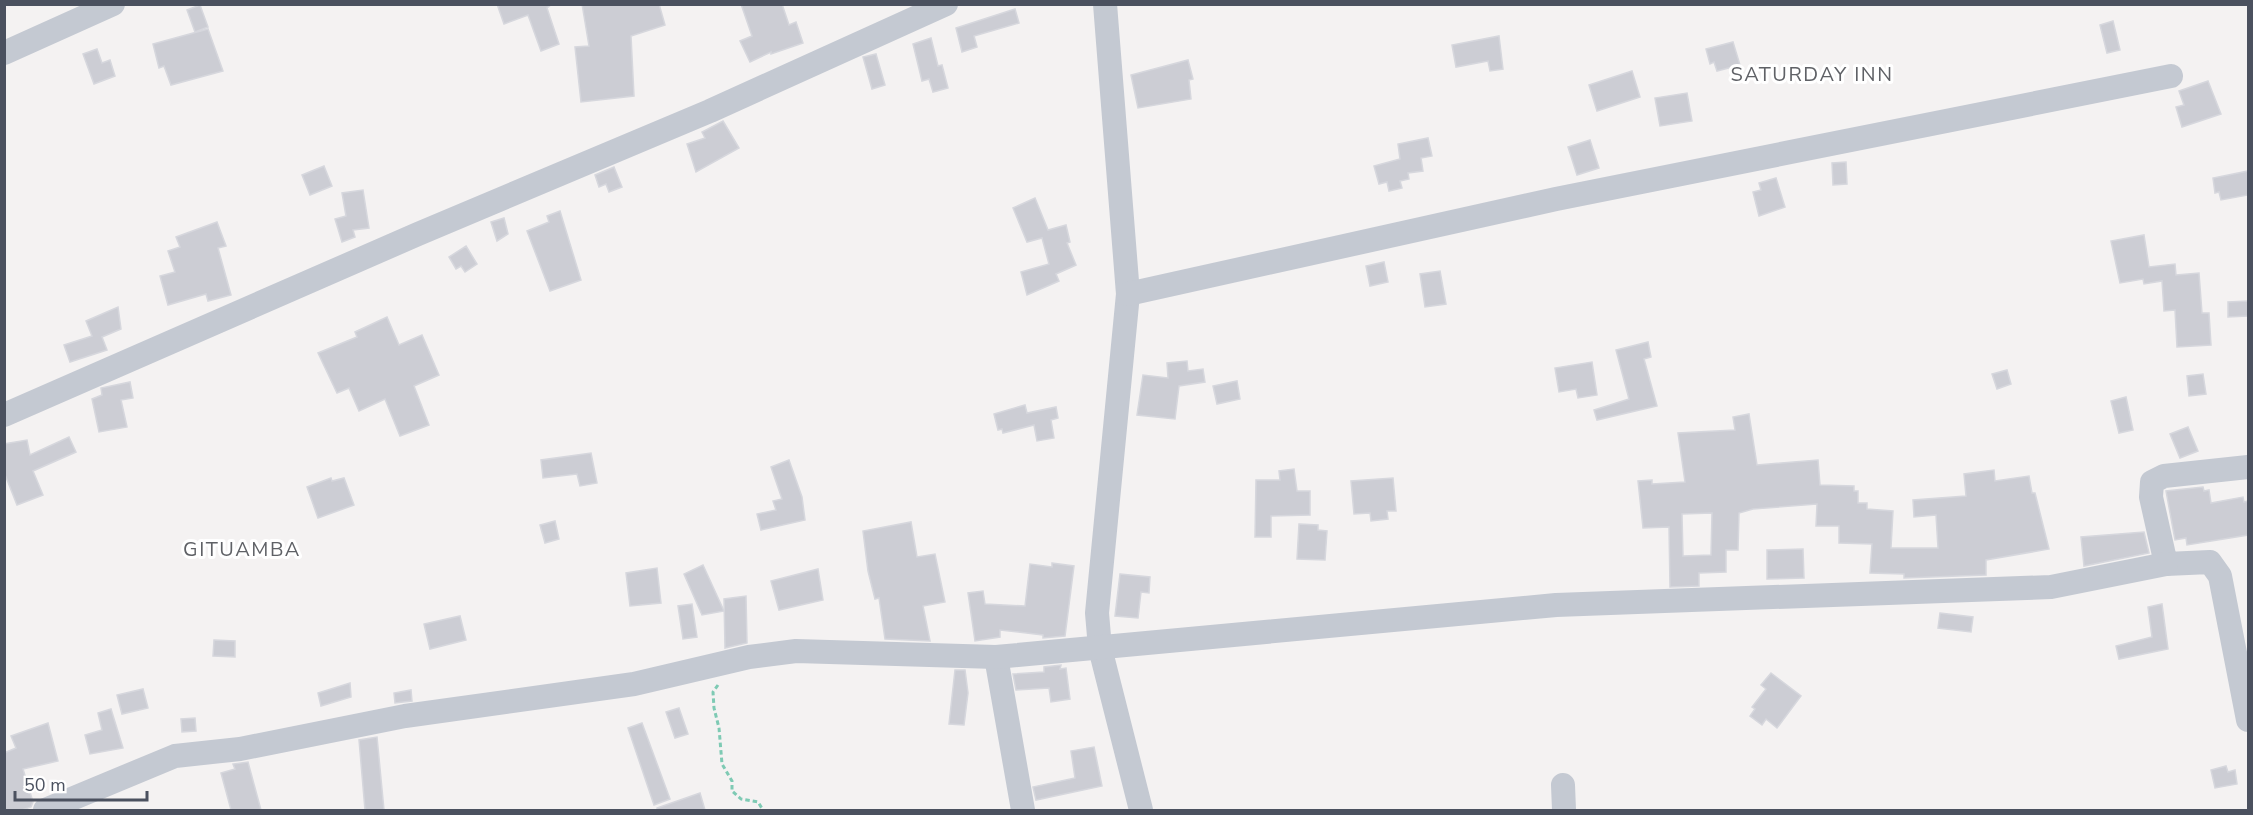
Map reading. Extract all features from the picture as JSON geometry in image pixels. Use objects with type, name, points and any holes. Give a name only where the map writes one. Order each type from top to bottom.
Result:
[{"type":"street","points":[[4,53],[113,4]]},
{"type":"street","points":[[4,415],[418,234],[711,111],[946,4]]},
{"type":"street","points":[[1105,4],[1128,294],[1097,613],[1100,648],[1141,810]]},
{"type":"street","points":[[1128,294],[1556,199],[2171,76]]},
{"type":"street","points":[[2166,564],[2151,497],[2152,482],[2164,476],[2248,467]]},
{"type":"street","points":[[45,810],[175,756],[240,748],[405,716],[634,684],[718,664],[796,651],[996,657],[1556,605],[2051,587],[2166,564],[2210,562],[2220,576],[2248,720]]},
{"type":"street","points":[[996,657],[1023,810]]},
{"type":"street","points":[[1563,785],[1564,810]]},
{"type":"path","points":[[718,664],[720,682],[713,692],[722,764],[732,781],[732,791],[741,799],[759,801],[763,810]]},
{"type":"building","points":[[497,4],[552,4],[547,8],[559,44],[541,51],[528,15],[504,24]]},
{"type":"building","points":[[582,4],[659,4],[665,25],[631,36],[634,96],[581,102],[575,47],[589,46]]},
{"type":"building","points":[[741,4],[782,4],[789,25],[796,22],[803,43],[771,54],[771,52],[750,62],[740,41],[752,36]]},
{"type":"building","points":[[200,5],[208,27],[195,32],[187,10]]},
{"type":"building","points":[[1015,9],[1019,23],[974,36],[977,47],[962,52],[956,28]]},
{"type":"building","points":[[2113,21],[2120,50],[2107,53],[2100,25]]},
{"type":"building","points":[[208,29],[223,71],[171,85],[164,66],[159,68],[153,44]]},
{"type":"building","points":[[1499,36],[1503,69],[1490,71],[1488,61],[1456,67],[1452,45]]},
{"type":"building","points":[[931,38],[938,66],[942,65],[948,88],[933,92],[929,79],[922,81],[913,44]]},
{"type":"building","points":[[1733,42],[1740,65],[1717,71],[1714,62],[1710,64],[1706,49]]},
{"type":"building","points":[[97,49],[102,63],[110,60],[115,76],[94,84],[83,54]]},
{"type":"building","points":[[876,54],[885,85],[872,89],[863,57]]},
{"type":"building","points":[[1188,60],[1193,79],[1189,80],[1191,99],[1138,108],[1131,75]]},
{"type":"building","points":[[1632,71],[1640,97],[1597,111],[1589,85]]},
{"type":"building","points":[[2208,81],[2221,114],[2182,127],[2176,107],[2184,105],[2179,91]]},
{"type":"building","points":[[1687,93],[1692,121],[1660,126],[1655,98]]},
{"type":"building","points":[[723,121],[739,148],[696,172],[687,144],[705,138],[702,132]]},
{"type":"building","points":[[1428,138],[1432,156],[1421,158],[1423,171],[1408,173],[1409,179],[1400,181],[1402,188],[1389,191],[1387,182],[1379,184],[1374,166],[1400,159],[1398,144]]},
{"type":"building","points":[[1590,140],[1599,168],[1577,175],[1568,147]]},
{"type":"building","points":[[1846,162],[1847,184],[1833,185],[1832,163]]},
{"type":"building","points":[[324,166],[332,186],[310,195],[302,175]]},
{"type":"building","points":[[614,167],[622,187],[609,192],[606,184],[599,187],[595,175]]},
{"type":"building","points":[[2248,171],[2248,195],[2221,200],[2219,192],[2215,193],[2213,178]]},
{"type":"building","points":[[1776,178],[1785,207],[1759,216],[1753,192],[1761,190],[1759,183]]},
{"type":"building","points":[[363,190],[369,228],[353,230],[355,237],[342,242],[335,219],[346,216],[342,193]]},
{"type":"building","points":[[1035,198],[1048,230],[1066,225],[1070,242],[1067,243],[1076,265],[1056,274],[1059,281],[1027,295],[1021,272],[1049,264],[1042,238],[1027,242],[1013,208]]},
{"type":"building","points":[[560,211],[581,280],[550,291],[527,231],[549,222],[547,216]]},
{"type":"building","points":[[504,218],[508,234],[497,241],[491,222]]},
{"type":"building","points":[[217,222],[226,246],[218,248],[231,295],[208,301],[206,294],[168,305],[160,276],[175,272],[168,251],[180,247],[176,237]]},
{"type":"building","points":[[2144,235],[2149,267],[2175,264],[2176,275],[2199,273],[2202,313],[2209,313],[2211,345],[2177,347],[2175,310],[2164,311],[2162,281],[2144,284],[2143,279],[2120,283],[2111,241]]},
{"type":"building","points":[[466,246],[477,264],[465,272],[461,266],[456,269],[449,257]]},
{"type":"building","points":[[1384,262],[1388,282],[1370,286],[1366,266]]},
{"type":"building","points":[[1440,271],[1446,304],[1425,307],[1420,274]]},
{"type":"building","points":[[2248,301],[2248,316],[2228,317],[2228,302]]},
{"type":"building","points":[[118,307],[121,329],[102,337],[107,350],[70,362],[64,345],[92,336],[86,321]]},
{"type":"building","points":[[387,317],[399,345],[422,335],[439,375],[414,386],[429,425],[400,436],[385,399],[359,411],[349,388],[337,393],[318,353],[357,337],[355,332]]},
{"type":"building","points":[[1648,342],[1651,357],[1644,359],[1657,406],[1597,420],[1594,410],[1629,399],[1616,350]]},
{"type":"building","points":[[1187,361],[1188,371],[1203,369],[1205,382],[1179,386],[1175,419],[1137,415],[1143,375],[1168,378],[1167,363]]},
{"type":"building","points":[[1592,362],[1597,395],[1578,398],[1576,389],[1559,392],[1555,368]]},
{"type":"building","points":[[2007,370],[2011,384],[1997,389],[1992,374]]},
{"type":"building","points":[[2203,374],[2206,394],[2189,396],[2187,376]]},
{"type":"building","points":[[1237,381],[1240,399],[1217,404],[1213,386]]},
{"type":"building","points":[[130,382],[133,398],[121,400],[127,427],[99,432],[92,399],[102,395],[101,388]]},
{"type":"building","points":[[2126,397],[2133,430],[2119,433],[2111,401]]},
{"type":"building","points":[[1025,405],[1027,413],[1056,407],[1058,418],[1051,420],[1054,438],[1037,441],[1034,425],[1003,433],[1002,429],[998,430],[994,414]]},
{"type":"building","points":[[1749,414],[1757,465],[1818,460],[1820,485],[1854,486],[1854,491],[1858,491],[1858,503],[1867,503],[1867,509],[1893,511],[1891,548],[1938,548],[1936,515],[1914,517],[1913,500],[1966,496],[1964,474],[1994,470],[1995,481],[2029,476],[2049,549],[1986,560],[1986,575],[1904,578],[1904,574],[1870,573],[1872,544],[1839,543],[1839,526],[1816,526],[1817,504],[1753,509],[1739,513],[1738,550],[1726,550],[1726,572],[1699,573],[1699,586],[1670,587],[1669,527],[1643,528],[1638,481],[1652,480],[1652,484],[1685,482],[1678,433],[1735,430],[1733,417]],"holes":[[[1712,513],[1711,555],[1683,556],[1682,514]]]},
{"type":"building","points":[[2188,427],[2198,451],[2180,458],[2170,434]]},
{"type":"building","points":[[69,437],[76,452],[33,471],[43,495],[17,505],[4,472],[4,444],[27,440],[30,455]]},
{"type":"building","points":[[591,453],[597,483],[580,486],[577,474],[543,478],[541,460]]},
{"type":"building","points":[[789,460],[802,497],[805,520],[761,530],[757,514],[776,510],[773,501],[782,499],[771,467]]},
{"type":"building","points":[[1294,469],[1297,491],[1310,491],[1310,515],[1271,516],[1271,537],[1255,537],[1256,480],[1280,480],[1279,471]]},
{"type":"building","points":[[331,478],[332,481],[344,478],[354,505],[318,518],[307,487]]},
{"type":"building","points":[[1393,478],[1396,511],[1387,511],[1388,519],[1371,521],[1370,513],[1354,514],[1351,481]]},
{"type":"building","points":[[2203,487],[2204,491],[2209,490],[2211,503],[2243,497],[2244,502],[2248,501],[2248,535],[2187,545],[2186,538],[2175,540],[2166,491]]},
{"type":"building","points":[[555,521],[559,539],[545,543],[540,525]]},
{"type":"building","points":[[911,522],[917,557],[935,554],[945,602],[923,606],[930,641],[885,639],[879,598],[875,599],[868,571],[863,531]]},
{"type":"building","points":[[1299,524],[1318,525],[1318,530],[1327,531],[1325,560],[1297,559]]},
{"type":"building","points":[[2144,532],[2149,553],[2084,566],[2081,537]]},
{"type":"building","points":[[1803,549],[1804,578],[1767,579],[1767,550]]},
{"type":"building","points":[[1052,563],[1074,566],[1065,636],[1043,638],[1043,635],[1000,630],[1000,637],[975,641],[968,593],[983,591],[985,604],[1025,606],[1030,564],[1052,567]]},
{"type":"building","points":[[703,565],[724,611],[702,615],[684,574]]},
{"type":"building","points":[[657,568],[661,603],[630,606],[626,573]]},
{"type":"building","points":[[818,569],[823,600],[779,610],[771,581]]},
{"type":"building","points":[[1120,574],[1150,577],[1149,593],[1141,592],[1138,618],[1115,616]]},
{"type":"building","points":[[746,596],[747,643],[725,648],[724,599]]},
{"type":"building","points":[[692,604],[697,637],[683,639],[678,606]]},
{"type":"building","points":[[2162,604],[2168,649],[2119,659],[2116,646],[2152,637],[2148,607]]},
{"type":"building","points":[[1940,613],[1973,617],[1971,632],[1938,628]]},
{"type":"building","points":[[460,616],[466,640],[430,649],[424,624]]},
{"type":"building","points":[[214,640],[235,641],[235,657],[213,656]]},
{"type":"building","points":[[1061,665],[1060,669],[1066,668],[1070,699],[1051,702],[1049,688],[1016,690],[1013,674],[1044,672],[1044,667]]},
{"type":"building","points":[[955,670],[965,670],[968,693],[964,725],[949,724]]},
{"type":"building","points":[[1771,673],[1801,696],[1777,728],[1766,719],[1762,725],[1750,716],[1755,709],[1752,707],[1766,689],[1761,685]]},
{"type":"building","points":[[350,683],[351,697],[321,706],[318,693]]},
{"type":"building","points":[[143,689],[148,708],[122,714],[117,695]]},
{"type":"building","points":[[411,690],[412,701],[395,703],[394,693]]},
{"type":"building","points":[[679,708],[688,734],[675,738],[666,712]]},
{"type":"building","points":[[111,709],[123,748],[90,754],[85,735],[102,730],[98,713]]},
{"type":"building","points":[[195,718],[196,731],[182,732],[181,719]]},
{"type":"building","points":[[48,723],[58,761],[23,769],[33,802],[31,807],[22,810],[4,810],[4,753],[16,748],[11,736]]},
{"type":"building","points":[[642,723],[670,799],[654,805],[628,728]]},
{"type":"building","points":[[377,737],[384,810],[365,810],[359,740]]},
{"type":"building","points":[[1094,747],[1102,786],[1036,800],[1033,787],[1075,778],[1071,751]]},
{"type":"building","points":[[248,762],[261,810],[231,810],[221,773],[235,769],[233,764]]},
{"type":"building","points":[[2226,766],[2228,772],[2235,770],[2237,784],[2215,788],[2211,770]]},
{"type":"building","points":[[700,793],[705,810],[657,810],[657,808]]},
{"type":"district","name":"SATURDAY INN","points":[[1812,74]]},
{"type":"district","name":"GITUAMBA","points":[[242,549]]}]
